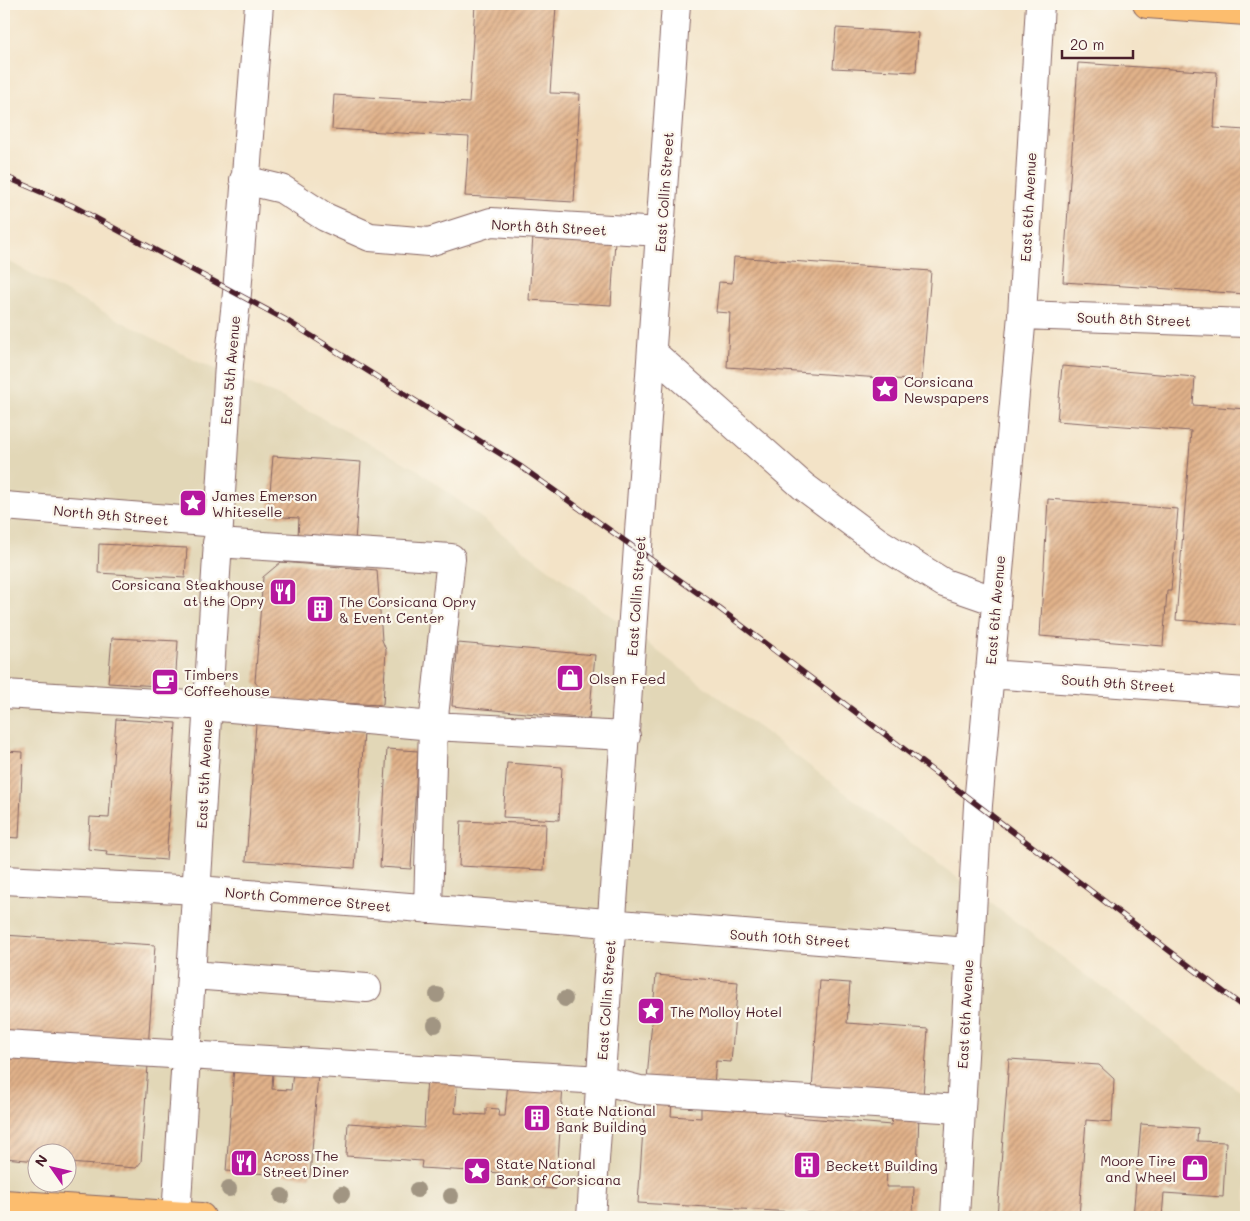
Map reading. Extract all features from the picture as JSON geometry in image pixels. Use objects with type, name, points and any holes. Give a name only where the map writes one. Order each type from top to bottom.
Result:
[{"type":"main road","points":[[1147,4],[1246,11]]},
{"type":"main road","points":[[4,1204],[184,1217]]},
{"type":"street","name":"East 5th Avenue","points":[[184,1217],[187,1056],[228,364],[236,293],[259,4]]},
{"type":"street","name":"East Collin Street","points":[[591,1217],[676,4]]},
{"type":"street","name":"East 6th Avenue","points":[[955,1217],[968,952],[989,674],[1022,315],[1040,4]]},
{"type":"street","name":"North 8th Street","points":[[244,180],[282,189],[325,217],[370,236],[429,242],[491,222],[661,232]]},
{"type":"street","name":"South 8th Street","points":[[1022,315],[1246,323]]},
{"type":"street","points":[[653,352],[802,486],[878,542],[944,583],[996,601]]},
{"type":"street","name":"North 9th Street","points":[[4,506],[218,533],[450,558],[433,726]]},
{"type":"street","name":"South 9th Street","points":[[989,674],[1246,692]]},
{"type":"street","points":[[4,694],[208,706],[433,726],[626,736]]},
{"type":"street","points":[[428,909],[433,726]]},
{"type":"street","name":"North Commerce Street","points":[[4,880],[198,890],[612,924]]},
{"type":"street","name":"South 10th Street","points":[[612,924],[968,952]]},
{"type":"street","points":[[192,975],[367,988]]},
{"type":"street","points":[[4,1044],[601,1080],[640,1090],[960,1109]]},
{"type":"shaded area","points":[[4,259],[196,361],[286,399],[418,470],[1246,1096],[1246,1217],[4,1217]]},
{"type":"building","points":[[475,4],[556,6],[550,93],[580,94],[574,202],[465,196],[469,137],[332,129],[334,95],[469,103]]},
{"type":"building","points":[[836,28],[918,33],[916,72],[833,68]]},
{"type":"building","points":[[1078,63],[1217,72],[1214,128],[1246,130],[1246,294],[1063,282]]},
{"type":"building","points":[[533,235],[615,241],[611,305],[529,300]]},
{"type":"building","points":[[734,257],[931,271],[922,381],[727,367],[730,313],[716,312],[719,282],[732,283]]},
{"type":"building","points":[[1062,366],[1195,377],[1193,405],[1246,409],[1246,577],[1243,625],[1176,620],[1191,431],[1057,421]]},
{"type":"building","points":[[273,456],[361,462],[355,541],[298,537],[299,518],[268,516]]},
{"type":"building","points":[[1048,499],[1178,509],[1171,591],[1167,591],[1163,646],[1040,636]]},
{"type":"building","points":[[99,544],[187,548],[185,578],[98,573]]},
{"type":"building","name":"The Corsicana Opry & Event Center","points":[[281,562],[377,570],[382,640],[386,650],[383,705],[269,700],[255,682],[263,577]]},
{"type":"building","points":[[112,638],[178,641],[175,687],[108,683]]},
{"type":"building","points":[[458,643],[595,655],[589,719],[452,706]]},
{"type":"building","points":[[116,719],[176,723],[166,860],[106,855],[107,851],[88,849],[90,817],[109,818]]},
{"type":"building","points":[[256,724],[364,732],[355,868],[246,861]]},
{"type":"building","points":[[387,749],[418,751],[411,869],[380,867]]},
{"type":"building","points":[[4,751],[23,752],[19,838],[4,837]]},
{"type":"building","points":[[507,763],[562,767],[559,820],[503,817]]},
{"type":"building","points":[[461,821],[546,824],[544,870],[459,866]]},
{"type":"building","points":[[4,935],[155,945],[148,1049],[4,1040]]},
{"type":"building","points":[[656,975],[738,982],[731,1062],[716,1061],[714,1085],[647,1079]]},
{"type":"building","points":[[820,981],[850,983],[847,1023],[928,1029],[923,1097],[812,1089]]},
{"type":"building","points":[[4,1055],[148,1065],[141,1162],[136,1168],[78,1164],[78,1144],[28,1144],[28,1160],[4,1158]]},
{"type":"building","points":[[1009,1059],[1099,1065],[1114,1079],[1112,1122],[1086,1120],[1079,1217],[997,1217]]},
{"type":"building","points":[[234,1067],[273,1070],[272,1089],[291,1090],[293,1072],[318,1074],[310,1177],[226,1171]]},
{"type":"building","points":[[427,1077],[458,1079],[455,1113],[486,1115],[486,1108],[499,1109],[498,1116],[505,1116],[508,1081],[563,1086],[556,1189],[501,1185],[502,1173],[421,1168],[422,1161],[346,1156],[348,1123],[424,1128]]},
{"type":"building","points":[[645,1100],[672,1102],[671,1116],[701,1118],[701,1106],[784,1107],[783,1116],[891,1125],[893,1113],[919,1114],[917,1170],[887,1169],[886,1187],[914,1187],[913,1217],[878,1217],[638,1203]]},
{"type":"building","points":[[1141,1124],[1198,1128],[1197,1141],[1226,1142],[1223,1197],[1164,1193],[1162,1217],[1133,1217]]},
{"type":"railway","points":[[4,176],[71,205],[286,320],[520,466],[716,606],[1246,1009]]},
{"type":"place","name":"Corsicana Newspapers","points":[[885,389]]},
{"type":"place","name":"James Emerson Whiteselle","points":[[193,503]]},
{"type":"place","name":"Corsicana Steakhouse at the Opry","points":[[283,592]]},
{"type":"place","name":"The Corsicana Opry & Event Center","points":[[320,609]]},
{"type":"place","name":"Olsen Feed","points":[[570,678]]},
{"type":"place","name":"Timbers Coffeehouse","points":[[165,682]]},
{"type":"place","name":"The Molloy Hotel","points":[[651,1011]]},
{"type":"place","name":"State National Bank Building","points":[[537,1118]]},
{"type":"place","name":"Across The Street Diner","points":[[244,1163]]},
{"type":"place","name":"Beckett Building","points":[[807,1165]]},
{"type":"place","name":"Moore Tire and Wheel","points":[[1195,1168]]},
{"type":"place","name":"State National Bank of Corsicana","points":[[477,1171]]}]
